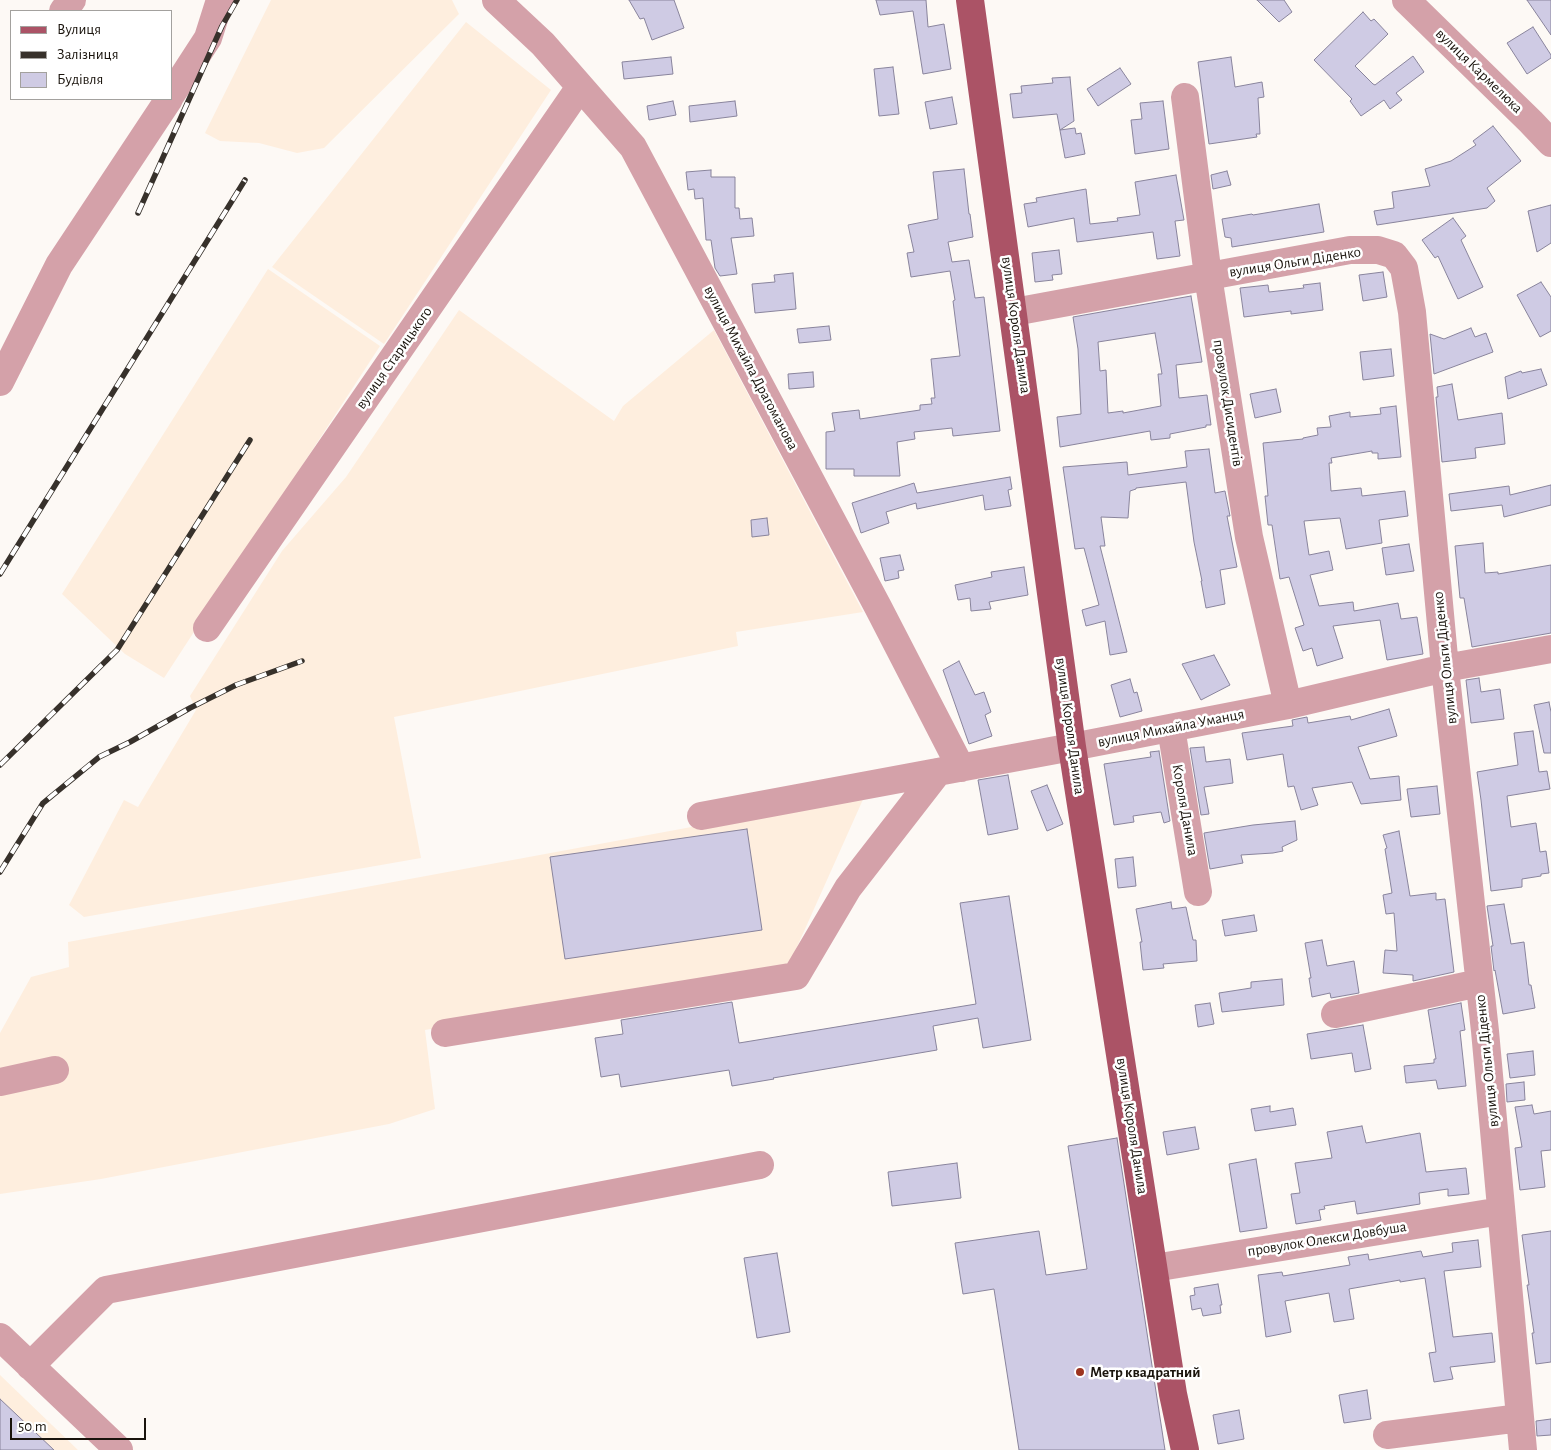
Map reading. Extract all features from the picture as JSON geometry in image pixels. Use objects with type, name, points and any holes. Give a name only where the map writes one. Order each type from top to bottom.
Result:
[{"type":"main road","name":"вулиця Короля Данила","points":[[970,0],[1072,747],[1174,1394],[1185,1450]]},
{"type":"street","points":[[64,10],[72,0]]},
{"type":"street","points":[[172,93],[208,38],[220,0]]},
{"type":"street","name":"вулиця Михайла Драгоманова","points":[[496,0],[543,44],[633,148],[878,607],[950,770]]},
{"type":"street","name":"вулиця Кармелюка","points":[[1406,0],[1551,143]]},
{"type":"street","name":"вулиця Старицького","points":[[208,628],[580,87]]},
{"type":"street","name":"провулок Дисидентів","points":[[1184,98],[1208,276],[1249,537],[1288,705]]},
{"type":"street","points":[[0,382],[59,265],[168,100]]},
{"type":"street","name":"вулиця Ольги Діденко","points":[[1014,312],[1350,250],[1378,250],[1394,255],[1404,268],[1412,312],[1445,668],[1479,983],[1523,1450]]},
{"type":"street","name":"вулиця Михайла Уманця","points":[[701,816],[1288,705],[1445,668],[1551,648]]},
{"type":"street","name":"Короля Данила","points":[[1170,728],[1198,892]]},
{"type":"street","points":[[445,1034],[796,976],[848,888],[950,770]]},
{"type":"street","points":[[1335,1014],[1479,983]]},
{"type":"street","points":[[0,1082],[55,1070]]},
{"type":"street","points":[[30,1366],[106,1290],[760,1165]]},
{"type":"street","name":"провулок Олекси Довбуша","points":[[1154,1268],[1501,1211]]},
{"type":"street","points":[[0,1337],[118,1450]]},
{"type":"street","points":[[1387,1435],[1520,1418]]},
{"type":"shaded area","points":[[271,0],[452,0],[459,14],[324,148],[297,153],[259,143],[220,141],[205,133]]},
{"type":"shaded area","points":[[466,22],[551,90],[384,344],[272,267]]},
{"type":"shaded area","points":[[268,269],[380,346],[164,678],[125,654],[62,594]]},
{"type":"shaded area","points":[[459,310],[614,421],[623,406],[714,330],[863,612],[736,632],[738,646],[394,717],[421,858],[84,917],[69,905],[124,800],[138,807],[196,710],[190,696],[282,551],[346,477]]},
{"type":"shaded area","points":[[865,795],[788,967],[425,1030],[435,1109],[389,1124],[101,1179],[0,1194],[0,1033],[31,977],[69,967],[68,942]]},
{"type":"shaded area","points":[[0,1375],[78,1450],[0,1450]]},
{"type":"building","points":[[629,0],[674,0],[684,28],[652,40],[644,18],[640,19]]},
{"type":"building","points":[[876,0],[926,0],[928,27],[944,24],[951,69],[923,74],[913,11],[880,15]]},
{"type":"building","points":[[1257,0],[1284,0],[1292,12],[1279,22]]},
{"type":"building","points":[[1527,0],[1551,0],[1551,35]]},
{"type":"building","points":[[1363,12],[1371,21],[1374,19],[1388,34],[1355,66],[1373,84],[1375,85],[1413,56],[1424,72],[1396,93],[1402,100],[1390,109],[1384,100],[1361,116],[1350,101],[1352,99],[1314,60]]},
{"type":"building","points":[[1533,27],[1551,55],[1551,58],[1527,74],[1507,43]]},
{"type":"building","points":[[671,57],[673,74],[624,79],[622,62]]},
{"type":"building","points":[[1231,57],[1235,87],[1262,82],[1264,97],[1258,98],[1260,134],[1256,134],[1257,137],[1209,144],[1198,62]]},
{"type":"building","points":[[893,67],[899,114],[879,116],[874,69]]},
{"type":"building","points":[[1120,68],[1131,84],[1098,106],[1087,89]]},
{"type":"building","points":[[1070,77],[1074,121],[1060,130],[1075,128],[1076,134],[1081,133],[1085,154],[1065,158],[1057,114],[1013,118],[1010,94],[1022,93],[1021,86],[1053,83],[1052,78]]},
{"type":"building","points":[[952,97],[957,124],[930,129],[925,102]]},
{"type":"building","points":[[673,101],[676,115],[649,120],[647,106]]},
{"type":"building","points":[[735,101],[737,116],[690,122],[689,106]]},
{"type":"building","points":[[1163,101],[1169,149],[1135,154],[1131,120],[1142,119],[1140,103]]},
{"type":"building","points":[[1493,126],[1521,161],[1487,188],[1495,201],[1487,208],[1377,225],[1374,211],[1394,208],[1392,192],[1430,186],[1425,169],[1451,161],[1476,145],[1473,141]]},
{"type":"building","points":[[964,169],[973,237],[948,242],[952,262],[969,260],[975,298],[984,297],[1000,431],[953,436],[952,428],[914,432],[915,439],[897,442],[900,476],[854,476],[854,469],[826,469],[826,432],[835,431],[832,413],[859,410],[860,419],[920,410],[920,405],[932,404],[931,398],[935,398],[931,359],[960,356],[953,301],[955,300],[950,271],[911,277],[907,253],[914,252],[908,225],[938,219],[933,172]]},
{"type":"building","points":[[711,170],[711,177],[735,177],[735,208],[739,208],[740,219],[752,218],[754,236],[731,238],[737,274],[720,276],[715,268],[711,240],[706,240],[703,198],[695,199],[694,189],[688,190],[686,172]]},
{"type":"building","points":[[1227,171],[1231,185],[1213,189],[1211,175]]},
{"type":"building","points":[[1176,175],[1184,220],[1175,221],[1180,256],[1157,259],[1153,232],[1077,242],[1074,218],[1028,227],[1024,204],[1037,202],[1036,198],[1086,189],[1090,224],[1118,221],[1117,218],[1140,215],[1135,182]]},
{"type":"building","points":[[1319,204],[1324,232],[1232,247],[1231,238],[1225,237],[1222,219]]},
{"type":"building","points":[[1551,205],[1551,243],[1537,252],[1528,211]]},
{"type":"building","points":[[1453,218],[1466,236],[1461,240],[1483,287],[1458,299],[1438,256],[1435,258],[1422,240]]},
{"type":"building","points":[[1059,250],[1062,274],[1052,275],[1053,280],[1035,282],[1032,253]]},
{"type":"building","points":[[1383,272],[1387,297],[1363,301],[1359,275]]},
{"type":"building","points":[[793,273],[796,309],[755,313],[752,284],[775,282],[774,275]]},
{"type":"building","points":[[1541,282],[1551,297],[1551,331],[1540,337],[1517,295]]},
{"type":"building","points":[[1320,283],[1323,310],[1291,314],[1291,311],[1244,317],[1240,288],[1268,285],[1269,292],[1304,288],[1303,285]]},
{"type":"building","points":[[1191,296],[1202,362],[1176,365],[1179,398],[1207,395],[1211,425],[1170,434],[1170,438],[1151,440],[1150,431],[1060,447],[1057,417],[1081,414],[1078,349],[1073,317]],"holes":[[[1155,333],[1162,374],[1158,374],[1161,406],[1123,413],[1123,411],[1108,413],[1106,370],[1100,371],[1098,342]]]},
{"type":"building","points":[[829,326],[831,340],[799,343],[797,329]]},
{"type":"building","points":[[1471,328],[1475,337],[1486,333],[1493,352],[1434,374],[1430,334],[1444,339]]},
{"type":"building","points":[[1391,349],[1394,376],[1363,380],[1360,352]]},
{"type":"building","points":[[1541,369],[1547,385],[1508,399],[1505,377],[1521,371],[1522,373]]},
{"type":"building","points":[[813,372],[814,387],[789,389],[788,374]]},
{"type":"building","points":[[1452,384],[1458,420],[1502,413],[1505,444],[1475,448],[1476,458],[1442,462],[1436,397],[1438,397],[1437,387]]},
{"type":"building","points":[[1276,389],[1281,412],[1255,418],[1250,394]]},
{"type":"building","points":[[1396,406],[1401,457],[1378,459],[1378,453],[1372,453],[1372,451],[1331,458],[1332,463],[1329,463],[1331,491],[1361,488],[1362,496],[1405,491],[1408,516],[1379,520],[1382,543],[1346,549],[1340,518],[1304,521],[1309,555],[1329,551],[1333,570],[1310,575],[1319,606],[1353,602],[1354,611],[1398,603],[1401,619],[1417,617],[1423,654],[1387,660],[1380,620],[1333,626],[1343,658],[1317,666],[1312,648],[1303,651],[1295,628],[1304,625],[1289,577],[1280,579],[1272,525],[1268,525],[1265,496],[1268,496],[1263,443],[1303,439],[1318,435],[1317,428],[1331,427],[1329,416],[1350,412],[1350,417],[1381,414],[1380,408]]},
{"type":"building","points":[[1209,449],[1215,493],[1225,491],[1230,516],[1227,516],[1237,567],[1220,570],[1225,604],[1206,608],[1194,542],[1186,482],[1136,488],[1130,491],[1128,518],[1101,517],[1105,546],[1100,546],[1127,652],[1110,655],[1105,621],[1086,626],[1082,610],[1099,605],[1084,548],[1075,549],[1063,467],[1127,462],[1128,475],[1187,467],[1185,451]]},
{"type":"building","points":[[1010,477],[1012,489],[1008,490],[1011,506],[985,510],[983,495],[917,509],[916,503],[886,512],[889,523],[861,533],[852,503],[914,483],[917,493]]},
{"type":"building","points":[[1551,485],[1551,505],[1504,517],[1502,505],[1451,511],[1449,494],[1509,486],[1510,495]]},
{"type":"building","points":[[767,518],[769,535],[752,537],[751,520]]},
{"type":"building","points":[[1483,543],[1485,573],[1498,572],[1498,574],[1551,565],[1551,633],[1472,647],[1464,598],[1460,598],[1455,546]]},
{"type":"building","points":[[1409,544],[1414,571],[1386,575],[1382,548]]},
{"type":"building","points":[[900,555],[904,570],[898,571],[899,578],[885,581],[880,558]]},
{"type":"building","points":[[1024,567],[1028,595],[989,602],[991,609],[971,611],[970,598],[958,600],[955,585],[992,577],[991,572]]},
{"type":"building","points":[[1214,655],[1230,685],[1201,700],[1182,664]]},
{"type":"building","points":[[959,661],[975,695],[984,692],[991,712],[985,715],[992,736],[969,744],[943,670]]},
{"type":"building","points":[[1479,678],[1481,692],[1500,689],[1504,719],[1471,723],[1466,680]]},
{"type":"building","points":[[1130,679],[1134,693],[1137,692],[1142,711],[1120,717],[1111,685]]},
{"type":"building","points":[[1549,702],[1551,712],[1551,753],[1544,753],[1534,705]]},
{"type":"building","points":[[1389,709],[1397,736],[1358,747],[1370,779],[1399,776],[1401,800],[1361,804],[1352,782],[1312,788],[1318,805],[1301,810],[1294,786],[1288,787],[1283,754],[1247,760],[1242,733],[1293,726],[1292,720],[1307,717],[1308,723],[1350,716],[1351,720]]},
{"type":"building","points":[[1533,731],[1539,772],[1547,771],[1550,789],[1507,796],[1511,827],[1536,823],[1540,852],[1546,851],[1549,873],[1522,879],[1522,887],[1491,891],[1477,772],[1518,765],[1514,733]]},
{"type":"building","points":[[1204,747],[1206,762],[1230,759],[1233,783],[1204,787],[1209,814],[1201,815],[1190,748]]},
{"type":"building","points":[[1159,751],[1170,821],[1164,823],[1161,812],[1133,816],[1134,822],[1114,825],[1104,764],[1151,757],[1150,752]]},
{"type":"building","points":[[1008,775],[1018,829],[988,835],[978,780]]},
{"type":"building","points":[[1047,785],[1063,824],[1047,831],[1031,791]]},
{"type":"building","points":[[1437,786],[1440,814],[1411,817],[1407,789]]},
{"type":"building","points":[[1295,821],[1297,840],[1282,847],[1283,851],[1241,855],[1243,863],[1210,869],[1204,833],[1253,825]]},
{"type":"building","points":[[747,829],[762,930],[565,959],[550,857]]},
{"type":"building","points":[[1399,831],[1410,896],[1436,893],[1436,900],[1445,899],[1454,972],[1413,981],[1413,975],[1383,973],[1385,950],[1397,951],[1394,913],[1386,914],[1383,895],[1392,893],[1385,849],[1387,848],[1383,835]]},
{"type":"building","points":[[1133,857],[1136,886],[1118,888],[1115,859]]},
{"type":"building","points":[[1009,896],[1031,1040],[983,1048],[978,1018],[933,1026],[937,1050],[732,1086],[729,1070],[621,1087],[619,1074],[601,1077],[595,1038],[623,1034],[621,1020],[732,1002],[739,1043],[976,1004],[960,903]]},
{"type":"building","points":[[1171,902],[1172,909],[1186,907],[1193,940],[1196,940],[1197,961],[1163,964],[1164,968],[1143,970],[1140,942],[1142,942],[1136,909]]},
{"type":"building","points":[[1504,904],[1511,944],[1524,942],[1529,985],[1531,985],[1535,1008],[1503,1014],[1494,971],[1491,946],[1493,946],[1487,906]]},
{"type":"building","points":[[1254,915],[1257,931],[1225,936],[1222,920]]},
{"type":"building","points":[[1322,940],[1327,966],[1354,961],[1359,993],[1331,998],[1330,993],[1312,997],[1305,943]]},
{"type":"building","points":[[1282,979],[1284,1005],[1222,1012],[1219,993],[1251,988],[1251,982]]},
{"type":"building","points":[[1210,1003],[1214,1024],[1198,1027],[1195,1005]]},
{"type":"building","points":[[1461,1003],[1465,1030],[1460,1031],[1466,1086],[1438,1089],[1436,1080],[1406,1083],[1404,1066],[1434,1063],[1434,1059],[1436,1059],[1428,1010]]},
{"type":"building","points":[[1363,1025],[1371,1069],[1355,1072],[1352,1053],[1311,1059],[1307,1034]]},
{"type":"building","points":[[1533,1051],[1535,1075],[1510,1078],[1507,1054]]},
{"type":"building","points":[[1524,1082],[1525,1100],[1507,1102],[1506,1084]]},
{"type":"building","points":[[1532,1105],[1534,1114],[1551,1111],[1551,1150],[1541,1151],[1545,1187],[1520,1190],[1515,1148],[1522,1147],[1515,1107]]},
{"type":"building","points":[[1270,1106],[1270,1112],[1293,1108],[1296,1125],[1255,1131],[1251,1109]]},
{"type":"building","points":[[1362,1126],[1366,1143],[1420,1133],[1426,1172],[1466,1168],[1469,1194],[1448,1196],[1448,1189],[1419,1193],[1420,1204],[1357,1214],[1355,1201],[1324,1206],[1325,1209],[1319,1210],[1321,1220],[1296,1224],[1291,1194],[1300,1193],[1295,1163],[1332,1158],[1327,1132]]},
{"type":"building","points":[[1195,1127],[1199,1149],[1167,1155],[1163,1132]]},
{"type":"building","name":"Метр квадратний","points":[[1117,1138],[1165,1450],[1019,1450],[994,1289],[963,1294],[955,1243],[1039,1231],[1046,1275],[1087,1269],[1068,1146]]},
{"type":"building","points":[[1256,1159],[1267,1228],[1240,1232],[1229,1164]]},
{"type":"building","points":[[957,1163],[961,1198],[892,1206],[888,1172]]},
{"type":"building","points":[[1551,1231],[1551,1362],[1536,1364],[1532,1333],[1534,1333],[1527,1285],[1529,1285],[1522,1235]]},
{"type":"building","points":[[1478,1240],[1481,1267],[1444,1271],[1453,1337],[1492,1333],[1495,1362],[1450,1367],[1453,1379],[1434,1382],[1429,1353],[1436,1352],[1425,1278],[1400,1282],[1400,1280],[1349,1289],[1354,1319],[1334,1322],[1329,1293],[1285,1301],[1291,1332],[1266,1337],[1258,1275],[1282,1272],[1283,1276],[1350,1265],[1348,1257],[1368,1254],[1369,1260],[1421,1251],[1423,1257],[1453,1252],[1452,1243]]},
{"type":"building","points":[[777,1253],[790,1332],[757,1338],[744,1258]]},
{"type":"building","points":[[1218,1284],[1222,1305],[1220,1305],[1221,1313],[1203,1316],[1201,1308],[1192,1310],[1190,1296],[1195,1295],[1194,1288]]},
{"type":"building","points":[[1367,1390],[1371,1419],[1344,1423],[1339,1395]]},
{"type":"building","points":[[0,1399],[54,1450],[0,1450]]},
{"type":"building","points":[[1239,1410],[1244,1439],[1218,1444],[1213,1415]]},
{"type":"building","points":[[1551,1419],[1551,1435],[1537,1436],[1536,1421]]},
{"type":"railway","points":[[138,213],[222,26],[237,0]]},
{"type":"railway","points":[[0,574],[245,180]]},
{"type":"railway","points":[[0,765],[117,650],[250,440]]},
{"type":"railway","points":[[0,872],[43,803],[99,757],[236,685],[302,661]]},
{"type":"place","name":"Метр квадратний","points":[[1080,1372]]}]
